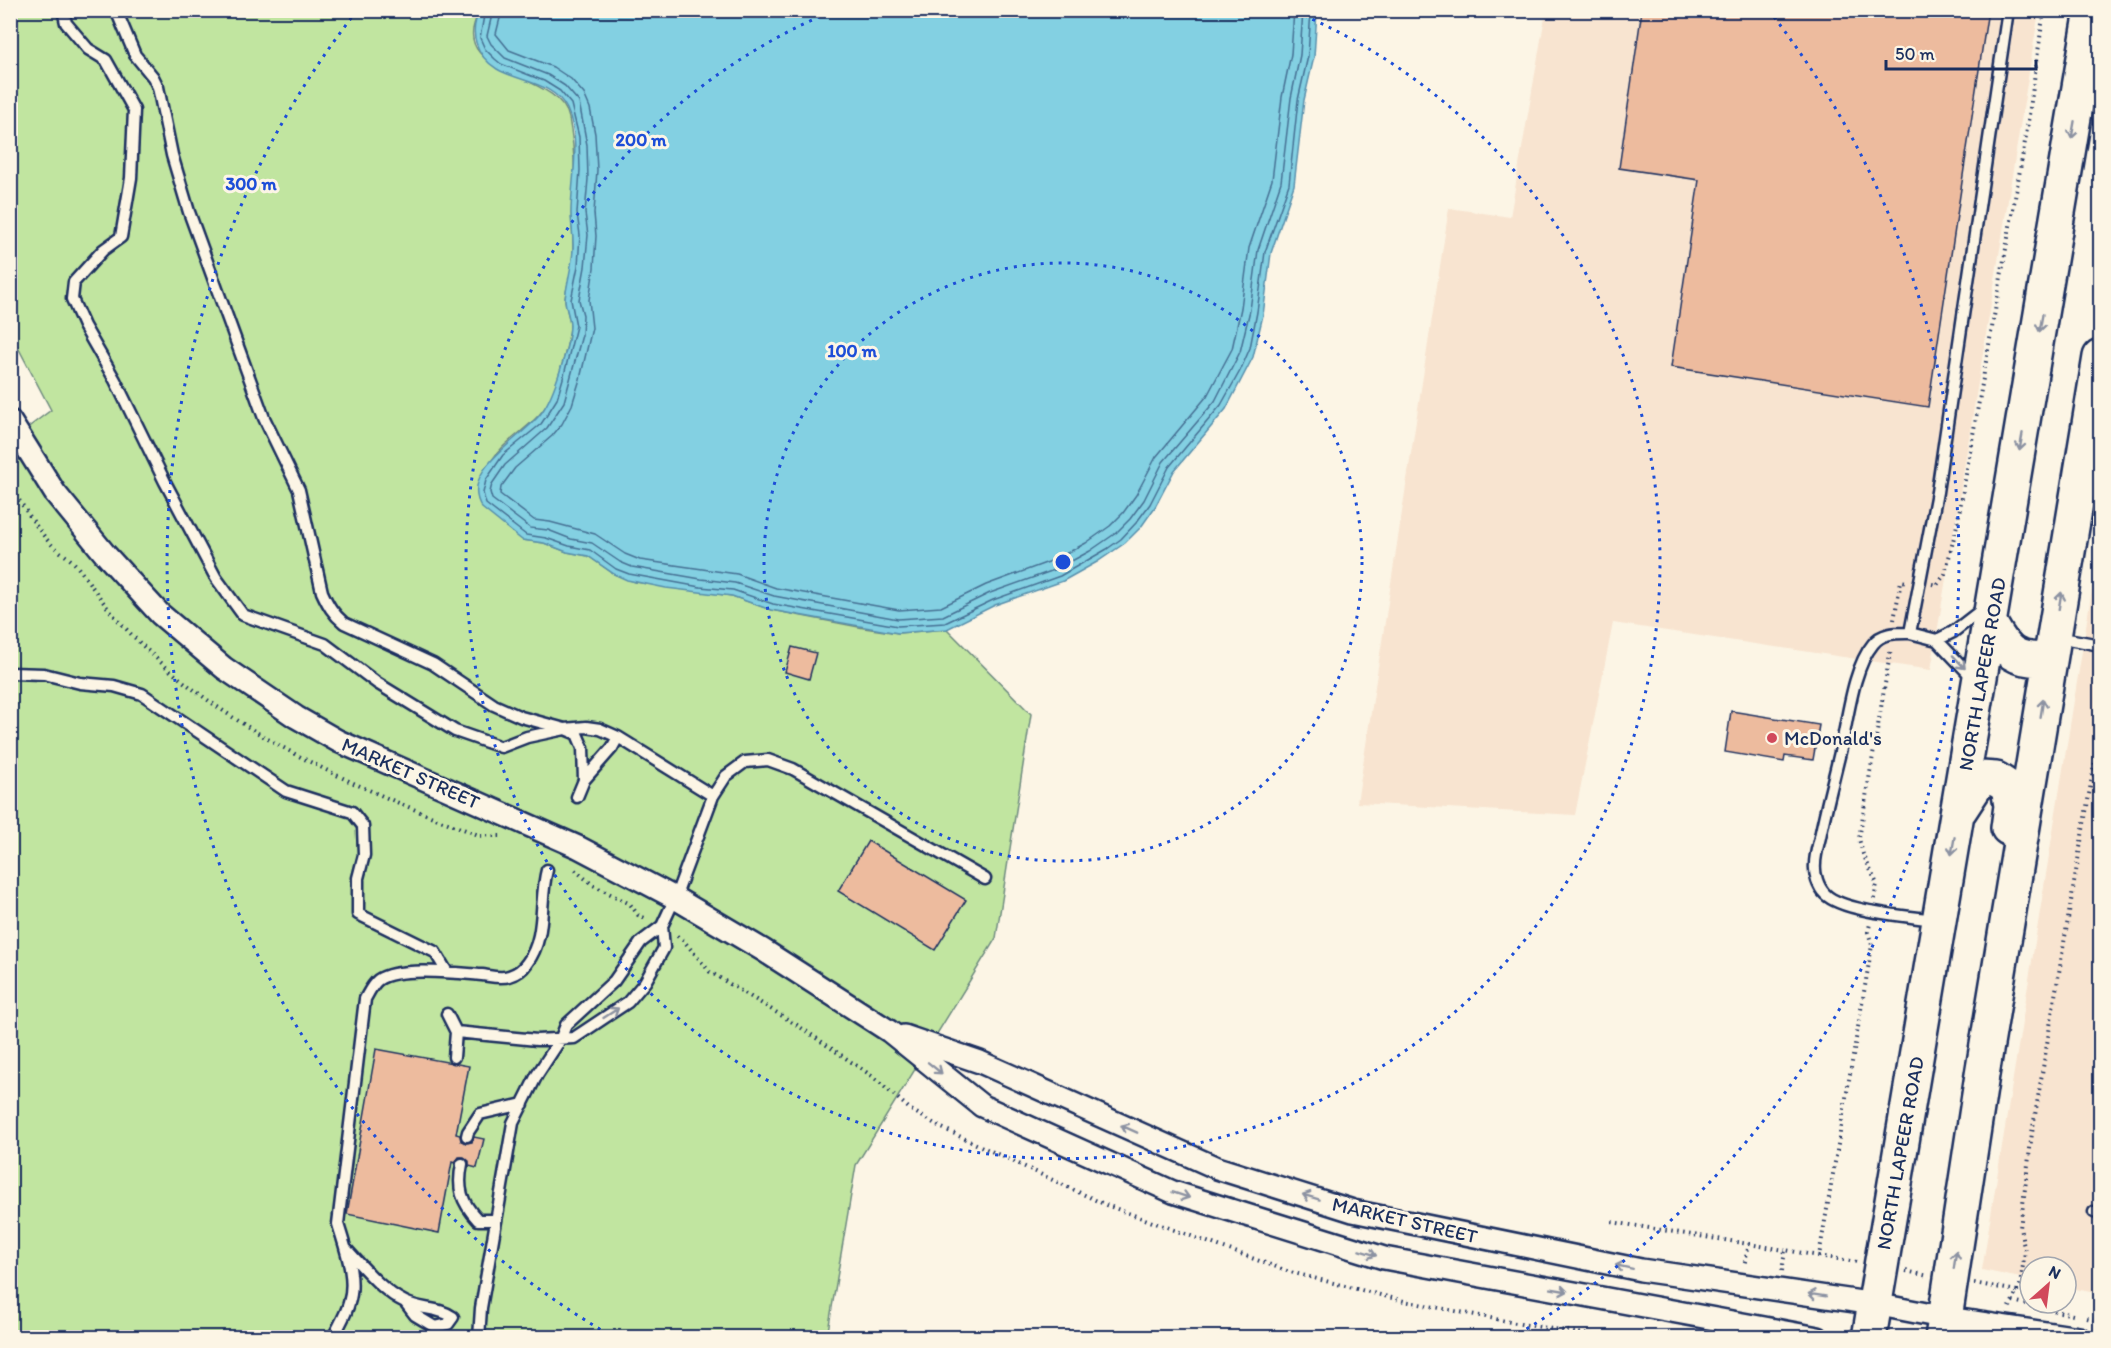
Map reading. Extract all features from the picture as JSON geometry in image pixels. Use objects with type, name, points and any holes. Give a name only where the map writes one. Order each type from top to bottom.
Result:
[{"type":"main road","name":"NORTH LAPEER ROAD","points":[[1869,1338],[1992,612],[2090,84],[2092,10]]},
{"type":"main road","points":[[1945,1328],[1982,1075],[2100,357]]},
{"type":"main road","points":[[1992,612],[2002,646],[2015,655],[2034,661],[2052,648]]},
{"type":"main road","points":[[1958,813],[1981,778],[1996,779],[2008,787],[2012,806],[1978,995],[1974,1032],[1982,1075]]},
{"type":"street","name":"MARKET STREET","points":[[10,421],[55,493],[105,554],[160,614],[224,668],[296,717],[338,741],[579,847],[675,898],[763,950],[889,1031],[982,1106],[1173,1192],[1384,1258],[1818,1338]]},
{"type":"street","name":"MARKET STREET","points":[[889,1031],[980,1062],[1217,1168],[1353,1211],[1641,1270],[1875,1304],[1945,1328],[2079,1338]]},
{"type":"lane","points":[[63,10],[66,23],[88,48],[106,60],[134,110],[131,178],[121,237],[103,250],[74,282],[72,299],[216,578],[243,615],[325,645],[377,684],[455,732],[501,747],[527,737],[565,729],[586,727],[600,729],[618,737],[713,796]]},
{"type":"lane","points":[[116,10],[135,55],[158,87],[172,155],[189,212],[264,418],[299,490],[322,592],[335,616],[344,623],[433,664],[494,705],[521,717],[577,734],[583,747],[584,780]]},
{"type":"lane","points":[[1910,633],[1937,492],[2008,10]]},
{"type":"lane","points":[[1937,640],[1992,612]]},
{"type":"lane","points":[[1940,921],[1872,911],[1836,902],[1827,896],[1820,886],[1814,865],[1850,705],[1864,657],[1874,641],[1890,633],[1910,633],[1937,640],[1980,686]]},
{"type":"lane","points":[[2052,648],[2100,645]]},
{"type":"lane","points":[[10,673],[44,674],[80,683],[114,686],[142,694],[286,791],[352,812],[363,826],[364,855],[358,878],[358,914],[435,952],[447,972]]},
{"type":"lane","points":[[577,797],[584,780],[612,748],[618,737]]},
{"type":"lane","points":[[479,1338],[481,1308],[513,1123],[537,1075],[560,1040],[566,1025],[614,981],[641,942],[662,926],[675,898],[713,796],[726,776],[745,762],[768,760],[793,769],[985,879]]},
{"type":"lane","points":[[333,1338],[350,1303],[352,1281],[346,1249],[338,1224],[365,999],[377,981],[392,973],[447,972],[507,977],[527,964],[539,933],[543,884],[548,870]]},
{"type":"lane","points":[[456,1032],[537,1040],[573,1038],[628,1002],[645,982],[664,948],[662,926]]},
{"type":"lane","points":[[447,1014],[456,1032],[454,1057]]},
{"type":"lane","points":[[467,1136],[480,1114],[523,1104]]},
{"type":"lane","points":[[462,1164],[459,1181],[465,1206],[478,1220],[496,1220]]},
{"type":"lane","points":[[346,1249],[393,1295],[405,1302]]},
{"type":"path","points":[[1895,607],[1901,580],[1937,585],[1945,574],[1950,556],[1974,434],[2026,136],[2044,10]]},
{"type":"path","points":[[10,485],[51,545],[68,556],[118,621],[171,672],[212,705],[281,747],[362,789],[481,836],[508,838]]},
{"type":"path","points":[[1819,1256],[1872,945],[1868,932],[1877,884],[1863,854],[1859,839],[1890,657]]},
{"type":"path","points":[[2008,1314],[2020,1285],[2025,1252],[2020,1228],[2032,1133],[2100,729]]},
{"type":"path","points":[[574,869],[593,885],[630,904],[638,915],[662,926],[683,940],[710,972],[797,1025],[863,1070],[911,1110],[942,1128],[1106,1205],[1290,1272],[1404,1301],[1521,1324],[1612,1338]]},
{"type":"path","points":[[1612,1222],[1857,1262]]},
{"type":"path","points":[[1740,1284],[1749,1244]]},
{"type":"path","points":[[1779,1289],[1785,1250]]},
{"type":"path","points":[[1902,1270],[1928,1276]]},
{"type":"path","points":[[1972,1282],[2017,1291]]},
{"type":"path","points":[[2013,1301],[2100,1321]]},
{"type":"shaded area","points":[[1546,11],[2039,11],[1931,670],[1613,623],[1575,815],[1357,803],[1449,208],[1510,217]]},
{"type":"shaded area","points":[[2100,540],[2100,1294],[2078,1289],[2078,1255],[2018,1255],[2018,1278],[1982,1270]]},
{"type":"green space","points":[[10,11],[480,11],[473,32],[477,49],[489,61],[546,91],[561,103],[569,118],[574,158],[571,213],[573,253],[565,299],[570,326],[562,364],[552,394],[543,410],[496,454],[490,463],[506,527],[523,540],[544,543],[567,552],[588,556],[614,574],[635,582],[732,596],[771,610],[864,628],[898,633],[947,629],[1031,714],[996,938],[856,1165],[827,1337],[11,1337],[10,441],[51,410],[11,334]]},
{"type":"water","points":[[480,11],[1317,11],[1314,57],[1304,100],[1294,185],[1271,253],[1263,315],[1253,357],[1226,409],[1174,471],[1155,507],[1141,527],[1125,543],[1063,581],[995,605],[947,629],[898,633],[771,610],[732,596],[666,588],[627,580],[588,556],[567,552],[544,543],[522,540],[482,508],[477,494],[478,480],[496,455],[534,422],[542,412],[556,383],[564,358],[570,326],[565,299],[573,250],[571,213],[575,161],[574,134],[567,109],[554,93],[497,69],[484,57],[476,43],[475,35],[476,19]]},
{"type":"building","points":[[1642,10],[1988,10],[1928,407],[1671,367],[1699,180],[1619,168]]},
{"type":"building","points":[[792,647],[816,653],[809,679],[785,672]]},
{"type":"building","name":"McDonald's","points":[[1731,711],[1819,725],[1813,760],[1785,756],[1784,762],[1725,752]]},
{"type":"building","points":[[868,841],[966,900],[935,950],[838,891]]},
{"type":"building","points":[[376,1049],[469,1066],[456,1134],[460,1135],[461,1141],[466,1143],[472,1142],[474,1137],[484,1139],[477,1168],[469,1166],[469,1161],[464,1157],[459,1157],[455,1163],[452,1162],[439,1233],[347,1214]]},
{"type":"place","name":"McDonald's","points":[[1772,738]]}]
